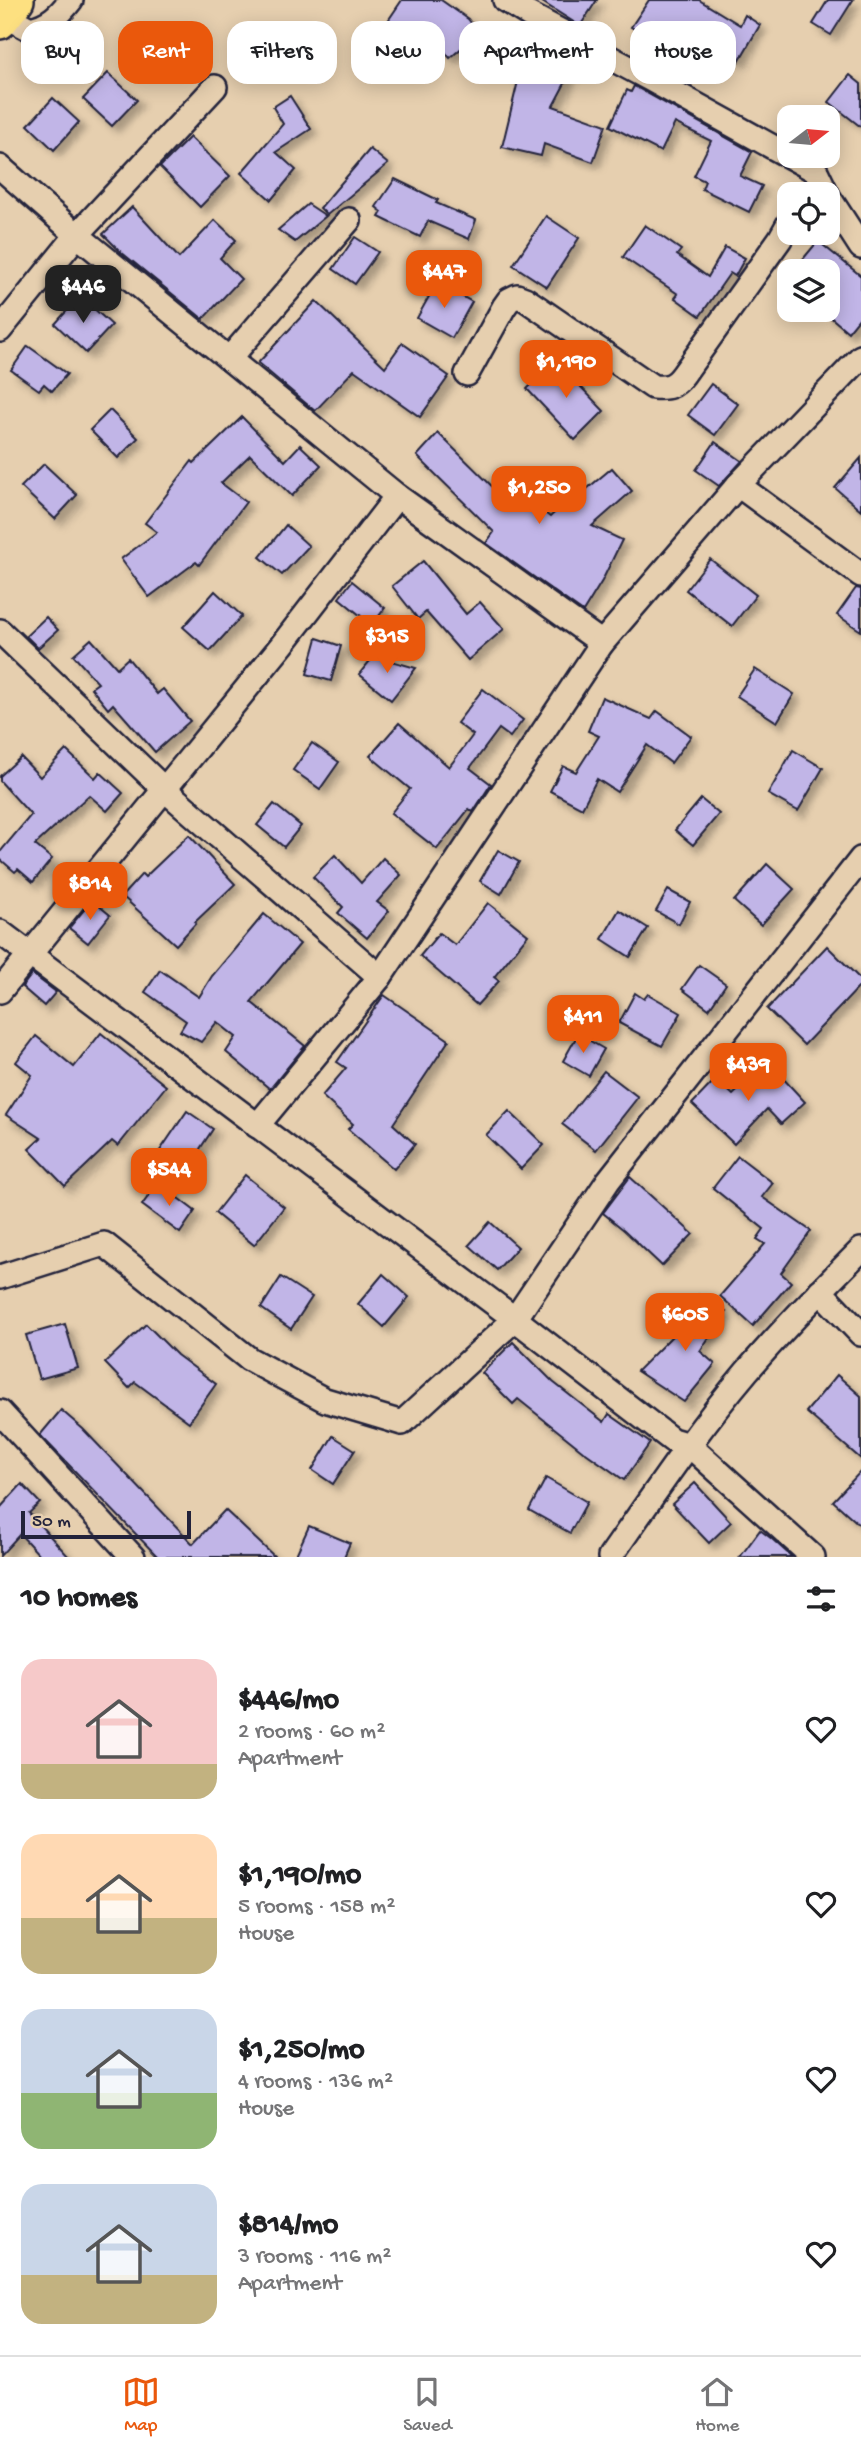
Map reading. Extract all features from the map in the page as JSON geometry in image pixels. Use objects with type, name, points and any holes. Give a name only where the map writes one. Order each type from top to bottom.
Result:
[{"type":"street","points":[[5,13],[30,29],[42,27],[55,19],[71,0]]},
{"type":"street","points":[[505,0],[534,7],[816,172],[821,182]]},
{"type":"street","points":[[0,330],[76,235],[215,86]]},
{"type":"street","points":[[0,167],[76,235],[397,496],[602,643]]},
{"type":"street","points":[[811,182],[816,172]]},
{"type":"street","points":[[840,217],[861,247]]},
{"type":"street","points":[[229,359],[349,220]]},
{"type":"street","points":[[467,374],[504,307],[509,300],[517,296],[653,387],[669,388],[683,375],[777,243]]},
{"type":"street","points":[[257,1126],[380,976],[602,643],[738,485],[861,358]]},
{"type":"street","points":[[738,485],[861,575]]},
{"type":"street","points":[[0,991],[282,645],[397,496]]},
{"type":"street","points":[[0,631],[164,789],[380,976]]},
{"type":"street","points":[[0,1277],[104,1244],[250,1359],[325,1400],[402,1423],[514,1319],[608,1181],[861,859]]},
{"type":"street","points":[[0,932],[672,1440],[689,1445],[813,1557]]},
{"type":"street","points":[[610,1557],[689,1445],[747,1371],[861,1250]]},
{"type":"street","points":[[820,1291],[861,1334]]},
{"type":"street","points":[[0,1412],[133,1557]]},
{"type":"building","points":[[402,0],[441,0],[470,21],[459,21],[459,50],[450,58],[445,52],[445,21],[388,21]]},
{"type":"building","points":[[539,0],[597,0],[583,21],[572,21]]},
{"type":"building","points":[[649,0],[699,0],[733,21],[635,21]]},
{"type":"building","points":[[828,0],[853,0],[831,35],[813,24]]},
{"type":"building","points":[[745,15],[760,25],[739,61],[736,59],[736,23],[740,25]]},
{"type":"building","points":[[108,73],[137,100],[112,126],[83,99],[97,84],[104,84],[104,77]]},
{"type":"building","points":[[850,75],[861,84],[861,127],[840,111],[840,105],[829,102]]},
{"type":"building","points":[[517,84],[565,84],[553,106],[606,125],[593,162],[544,144],[541,156],[502,147]]},
{"type":"building","points":[[634,86],[752,152],[740,176],[762,186],[749,212],[702,189],[705,181],[694,176],[711,141],[675,123],[661,152],[610,126],[627,90],[631,92]]},
{"type":"building","points":[[290,96],[311,129],[276,152],[296,170],[271,200],[241,173],[283,124],[273,107]]},
{"type":"building","points":[[53,98],[79,122],[54,150],[28,125]]},
{"type":"building","points":[[190,137],[230,176],[200,207],[160,167]]},
{"type":"building","points":[[370,149],[388,164],[327,215],[320,208]]},
{"type":"building","points":[[395,179],[438,200],[436,203],[476,220],[469,239],[428,221],[420,237],[379,217],[382,212],[376,207]]},
{"type":"building","points":[[308,204],[326,216],[295,242],[278,230]]},
{"type":"building","points":[[132,207],[179,258],[215,220],[236,240],[220,258],[241,279],[203,319],[103,234]]},
{"type":"building","points":[[546,216],[579,238],[547,287],[513,265]]},
{"type":"building","points":[[645,225],[681,250],[677,255],[708,277],[725,247],[745,258],[735,276],[730,273],[700,316],[675,298],[678,294],[623,257]]},
{"type":"building","points":[[355,237],[378,252],[355,284],[333,269]]},
{"type":"building","points":[[815,245],[823,245],[861,276],[861,316],[848,332],[836,322],[840,322],[840,259],[803,259]]},
{"type":"building","points":[[437,282],[472,302],[452,338],[417,318]]},
{"type":"building","points":[[80,296],[112,325],[86,353],[55,324]]},
{"type":"building","points":[[316,301],[385,367],[402,343],[449,376],[420,417],[354,370],[315,411],[258,363]]},
{"type":"building","points":[[28,346],[67,374],[52,391],[44,384],[39,390],[11,370]]},
{"type":"building","points":[[556,361],[604,411],[575,440],[527,389]]},
{"type":"building","points":[[711,384],[738,404],[715,435],[688,415]]},
{"type":"building","points":[[110,410],[138,438],[118,458],[90,430]]},
{"type":"building","points":[[242,417],[285,461],[300,445],[321,465],[292,496],[250,455],[221,483],[246,502],[199,565],[196,562],[149,597],[121,559],[157,532],[145,523],[192,461],[194,463]]},
{"type":"building","points":[[438,433],[512,506],[521,494],[550,517],[568,500],[570,503],[612,468],[632,491],[592,526],[622,540],[583,612],[486,543],[494,532],[417,456]]},
{"type":"building","points":[[715,442],[742,461],[719,486],[696,470]]},
{"type":"building","points":[[861,458],[861,510],[835,488]]},
{"type":"building","points":[[44,464],[77,495],[55,519],[21,487]]},
{"type":"building","points":[[286,525],[309,546],[282,575],[260,557]]},
{"type":"building","points":[[710,559],[756,595],[732,626],[686,590]]},
{"type":"building","points":[[423,561],[466,614],[480,602],[504,629],[468,660],[426,612],[418,619],[392,586]]},
{"type":"building","points":[[352,581],[385,608],[372,625],[339,598]]},
{"type":"building","points":[[856,588],[861,589],[861,631],[837,615]]},
{"type":"building","points":[[215,591],[242,616],[210,651],[183,627]]},
{"type":"building","points":[[46,617],[58,630],[38,648],[26,636]]},
{"type":"building","points":[[317,638],[341,646],[331,681],[307,674]]},
{"type":"building","points":[[91,639],[117,668],[128,658],[157,694],[163,689],[190,721],[155,752],[113,704],[108,709],[91,688],[98,683],[73,655]]},
{"type":"building","points":[[374,656],[416,668],[391,700],[359,674]]},
{"type":"building","points":[[755,669],[794,694],[777,722],[737,696]]},
{"type":"building","points":[[483,689],[523,720],[510,737],[499,729],[470,768],[491,784],[473,812],[469,809],[437,849],[391,813],[410,789],[370,756],[399,723],[449,767],[473,735],[457,723]]},
{"type":"building","points":[[602,697],[651,719],[657,711],[691,736],[671,763],[647,745],[617,792],[597,779],[582,808],[550,791],[563,766],[576,772],[599,736],[588,731]]},
{"type":"building","points":[[312,743],[339,762],[320,789],[293,770]]},
{"type":"building","points":[[66,750],[95,778],[100,772],[123,793],[107,811],[89,795],[35,845],[52,859],[33,882],[0,859],[0,852],[31,815],[0,781],[0,776],[21,757],[40,777]]},
{"type":"building","points":[[793,750],[823,768],[798,811],[768,794]]},
{"type":"building","points":[[701,799],[719,814],[693,845],[675,830]]},
{"type":"building","points":[[274,804],[301,826],[284,847],[257,825]]},
{"type":"building","points":[[189,835],[235,884],[195,922],[176,945],[122,896],[142,874],[145,877]]},
{"type":"building","points":[[498,850],[519,862],[501,894],[480,881]]},
{"type":"building","points":[[335,855],[361,883],[383,858],[401,875],[377,902],[389,911],[367,938],[338,913],[343,907],[313,877]]},
{"type":"building","points":[[767,864],[794,889],[761,925],[734,901]]},
{"type":"building","points":[[668,890],[690,902],[679,924],[656,911]]},
{"type":"building","points":[[92,900],[110,915],[88,943],[69,928]]},
{"type":"building","points":[[488,903],[528,935],[494,977],[499,981],[477,1005],[420,956],[439,933],[455,945]]},
{"type":"building","points":[[619,910],[648,928],[630,957],[602,939]]},
{"type":"building","points":[[264,914],[300,944],[251,1002],[305,1046],[270,1089],[226,1052],[236,1037],[217,1022],[201,1042],[180,1031],[186,1021],[145,992],[160,970],[199,997],[212,976]]},
{"type":"building","points":[[827,946],[861,980],[861,985],[804,1045],[767,1009]]},
{"type":"building","points":[[699,965],[726,984],[709,1009],[682,989]]},
{"type":"building","points":[[32,974],[56,992],[44,1006],[22,987]]},
{"type":"building","points":[[635,993],[644,999],[648,994],[681,1013],[662,1046],[619,1023]]},
{"type":"building","points":[[384,995],[449,1040],[393,1124],[415,1144],[394,1169],[348,1129],[353,1124],[322,1096],[346,1068],[337,1062]]},
{"type":"building","points":[[101,1033],[166,1086],[118,1146],[112,1141],[65,1186],[29,1149],[41,1138],[6,1115],[32,1075],[16,1062],[36,1036],[74,1067]]},
{"type":"building","points":[[578,1034],[604,1049],[589,1076],[563,1061]]},
{"type":"building","points":[[768,1062],[805,1102],[781,1124],[767,1109],[734,1144],[692,1104],[716,1079],[733,1095]]},
{"type":"building","points":[[604,1071],[638,1097],[596,1150],[562,1124]]},
{"type":"building","points":[[187,1111],[213,1129],[182,1176],[155,1158]]},
{"type":"building","points":[[509,1111],[544,1145],[521,1169],[486,1135]]},
{"type":"building","points":[[738,1156],[773,1183],[762,1197],[811,1231],[781,1273],[791,1282],[753,1326],[720,1296],[765,1244],[757,1239],[764,1229],[713,1188]]},
{"type":"building","points":[[245,1175],[284,1207],[254,1245],[215,1213]]},
{"type":"building","points":[[630,1177],[693,1234],[662,1266],[603,1213]]},
{"type":"building","points":[[158,1183],[195,1211],[180,1233],[142,1205]]},
{"type":"building","points":[[490,1222],[518,1247],[497,1270],[469,1245]]},
{"type":"building","points":[[383,1274],[409,1297],[384,1327],[358,1304]]},
{"type":"building","points":[[281,1277],[312,1297],[291,1329],[261,1308]]},
{"type":"building","points":[[699,1295],[726,1312],[700,1351],[715,1364],[684,1402],[637,1371],[692,1316],[687,1314]]},
{"type":"building","points":[[65,1324],[78,1368],[39,1379],[26,1335]]},
{"type":"building","points":[[146,1324],[177,1355],[216,1384],[189,1422],[135,1382],[129,1388],[105,1363]]},
{"type":"building","points":[[513,1342],[553,1382],[604,1422],[609,1414],[650,1443],[624,1480],[518,1399],[513,1404],[482,1373]]},
{"type":"building","points":[[837,1375],[861,1396],[861,1459],[806,1412]]},
{"type":"building","points":[[61,1410],[83,1429],[193,1544],[225,1510],[275,1557],[158,1557],[40,1435]]},
{"type":"building","points":[[333,1436],[355,1450],[333,1484],[312,1470]]},
{"type":"building","points":[[861,1471],[861,1526],[833,1501]]},
{"type":"building","points":[[546,1478],[587,1502],[570,1533],[529,1510]]},
{"type":"building","points":[[695,1483],[731,1522],[709,1543],[672,1504]]},
{"type":"building","points":[[22,1484],[40,1503],[29,1513],[69,1557],[41,1557],[20,1534],[0,1556],[0,1508]]},
{"type":"building","points":[[309,1526],[350,1543],[344,1557],[295,1557]]},
{"type":"building","points":[[760,1530],[772,1539],[792,1557],[740,1557]]}]
